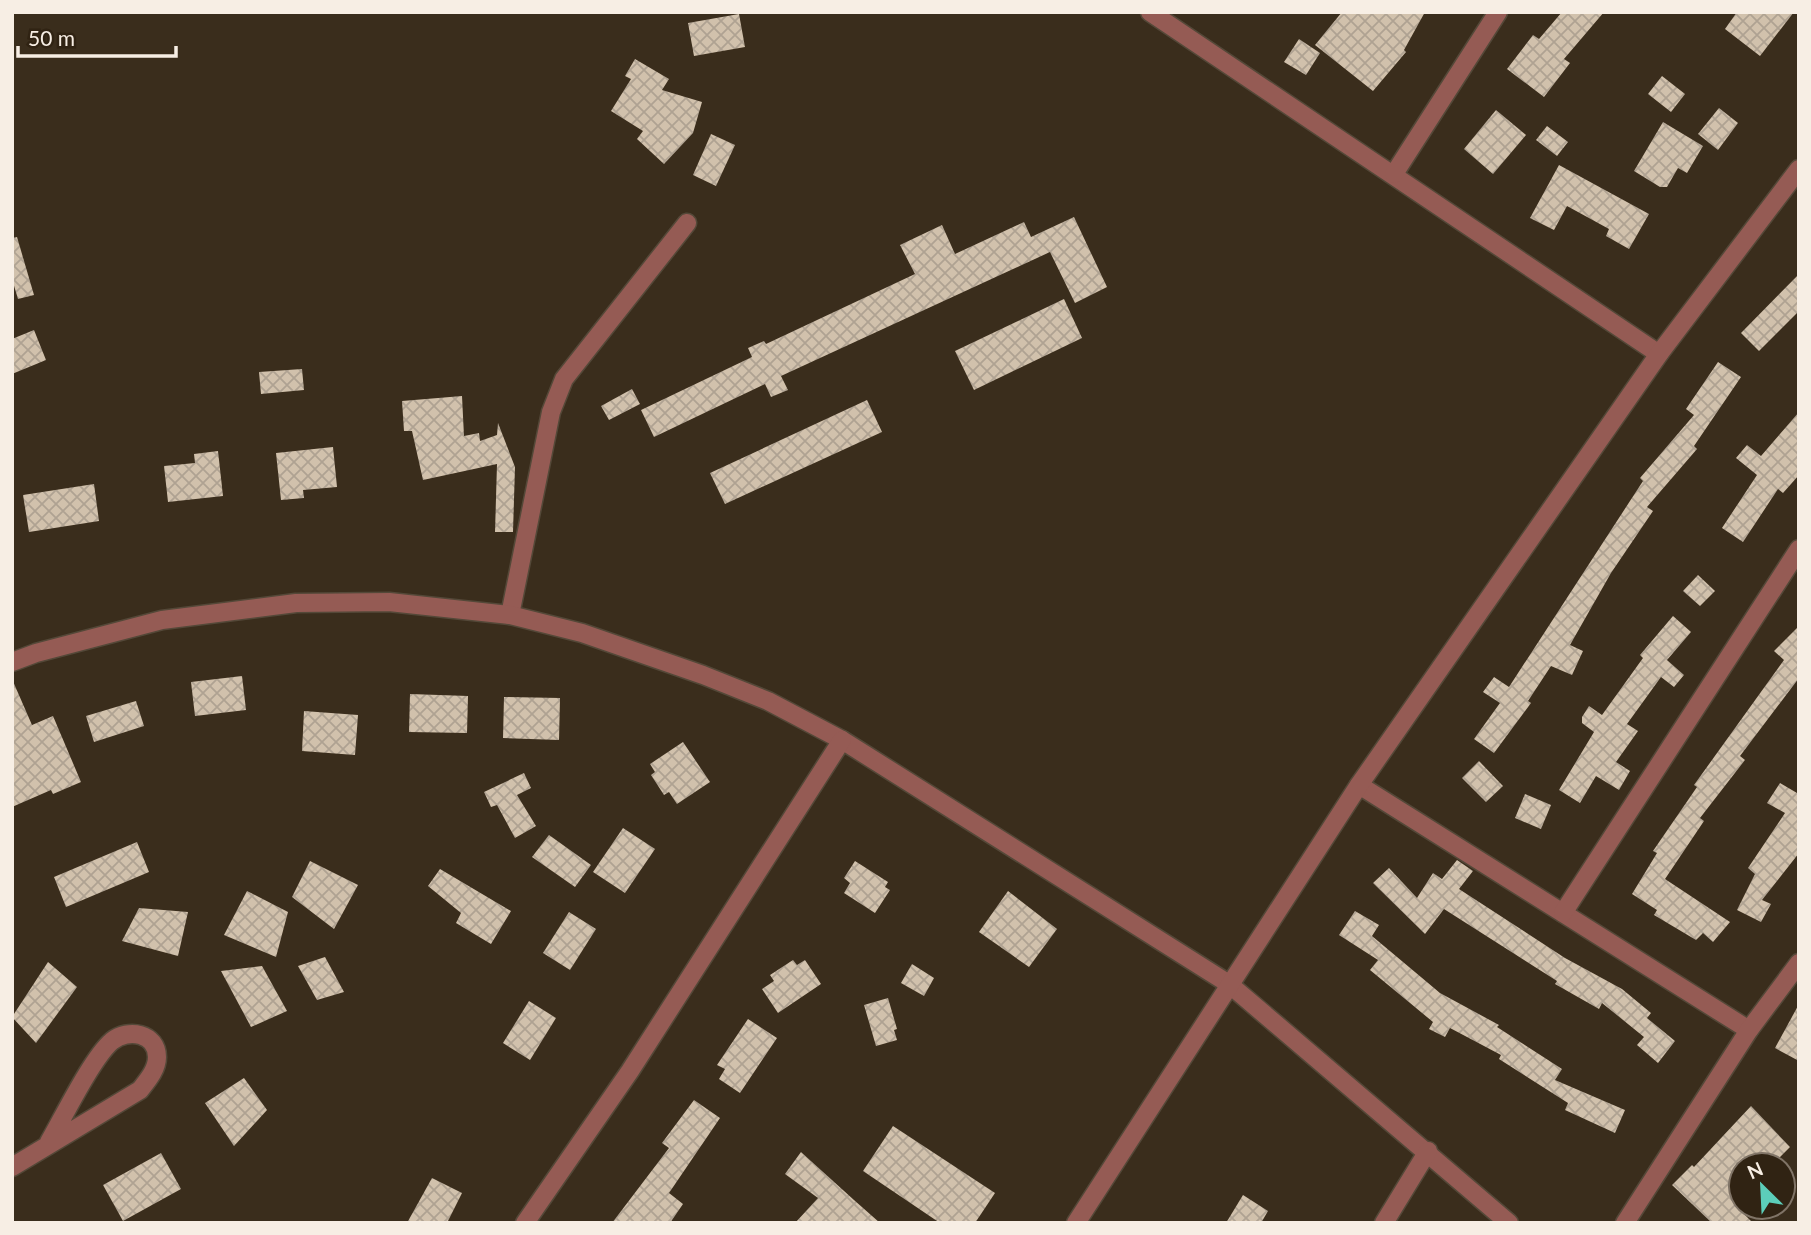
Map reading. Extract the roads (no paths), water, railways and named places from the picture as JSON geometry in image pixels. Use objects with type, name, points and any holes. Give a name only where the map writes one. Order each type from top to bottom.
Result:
[{"type":"street","points":[[1150,12],[1659,354]]},
{"type":"street","points":[[1394,174],[1498,12]]},
{"type":"street","points":[[1076,1223],[1359,785],[1659,354],[1799,169]]},
{"type":"street","points":[[510,615],[551,412],[564,379],[687,223]]},
{"type":"street","points":[[1563,913],[1799,549]]},
{"type":"street","points":[[12,662],[36,653],[162,620],[296,603],[389,602],[510,615],[582,632],[703,675],[768,701],[842,740],[1229,984],[1429,1151],[1509,1223]]},
{"type":"street","points":[[525,1223],[630,1071],[842,740]]},
{"type":"street","points":[[1359,785],[1749,1030]]},
{"type":"street","points":[[1625,1223],[1749,1030],[1799,963]]},
{"type":"street","points":[[12,1167],[49,1142],[84,1126],[140,1090],[153,1072],[157,1057],[153,1045],[146,1037],[126,1033],[111,1042],[77,1092],[49,1142]]},
{"type":"street","points":[[1384,1223],[1429,1151]]}]
